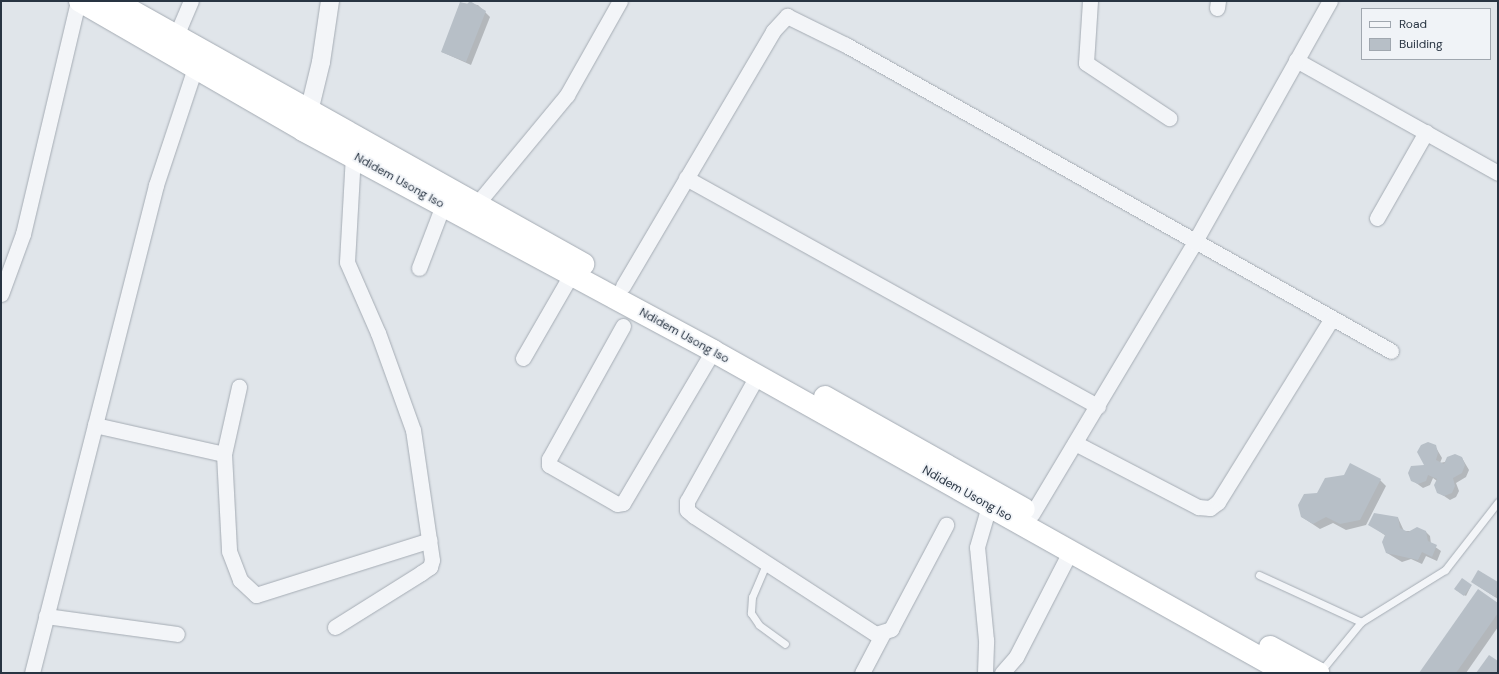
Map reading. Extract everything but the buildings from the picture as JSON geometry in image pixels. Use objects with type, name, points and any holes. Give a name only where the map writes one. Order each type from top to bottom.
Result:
[{"type":"highway","name":"Ndidem Usong Iso","points":[[79,1],[195,68],[307,121],[476,205],[1318,673]]},
{"type":"highway","name":"Ndidem Usong Iso","points":[[114,1],[176,36],[307,121],[353,155],[713,352],[1286,673]]},
{"type":"street","points":[[1,294],[23,234],[79,1]]},
{"type":"street","points":[[176,36],[191,1]]},
{"type":"street","points":[[307,121],[330,1]]},
{"type":"street","points":[[476,205],[567,95],[620,1]]},
{"type":"street","points":[[1090,1],[1086,63],[1169,118]]},
{"type":"street","points":[[1032,514],[1076,443],[1194,243],[1330,1]]},
{"type":"street","points":[[623,286],[773,31],[782,19],[792,17],[1194,243],[1392,351]]},
{"type":"street","points":[[1296,60],[1498,173]]},
{"type":"street","points":[[32,673],[156,185],[195,68]]},
{"type":"street","points":[[1377,218],[1426,132]]},
{"type":"street","points":[[335,627],[430,567],[430,540],[413,430],[378,333],[347,262],[353,155]]},
{"type":"street","points":[[686,178],[1098,406]]},
{"type":"street","points":[[419,268],[443,205]]},
{"type":"street","points":[[523,358],[571,275]]},
{"type":"street","points":[[1076,443],[1198,507],[1210,508],[1218,502],[1332,318]]},
{"type":"street","points":[[623,326],[549,465],[617,504],[623,503],[713,352]]},
{"type":"street","points":[[756,376],[687,501],[687,510],[876,634],[883,633],[891,629],[946,525]]},
{"type":"street","points":[[239,387],[224,454],[229,551],[240,580],[256,595],[430,540]]},
{"type":"street","points":[[95,425],[224,454]]},
{"type":"street","points":[[988,506],[977,547],[988,670]]},
{"type":"street","points":[[1002,673],[1016,657],[1070,552]]},
{"type":"street","points":[[46,616],[177,634]]},
{"type":"street","points":[[862,673],[883,633]]},
{"type":"lane","points":[[1318,673],[1361,622],[1445,570],[1498,502]]},
{"type":"lane","points":[[767,562],[752,596],[751,613],[759,625],[784,644]]},
{"type":"lane","points":[[1259,575],[1361,622]]}]
